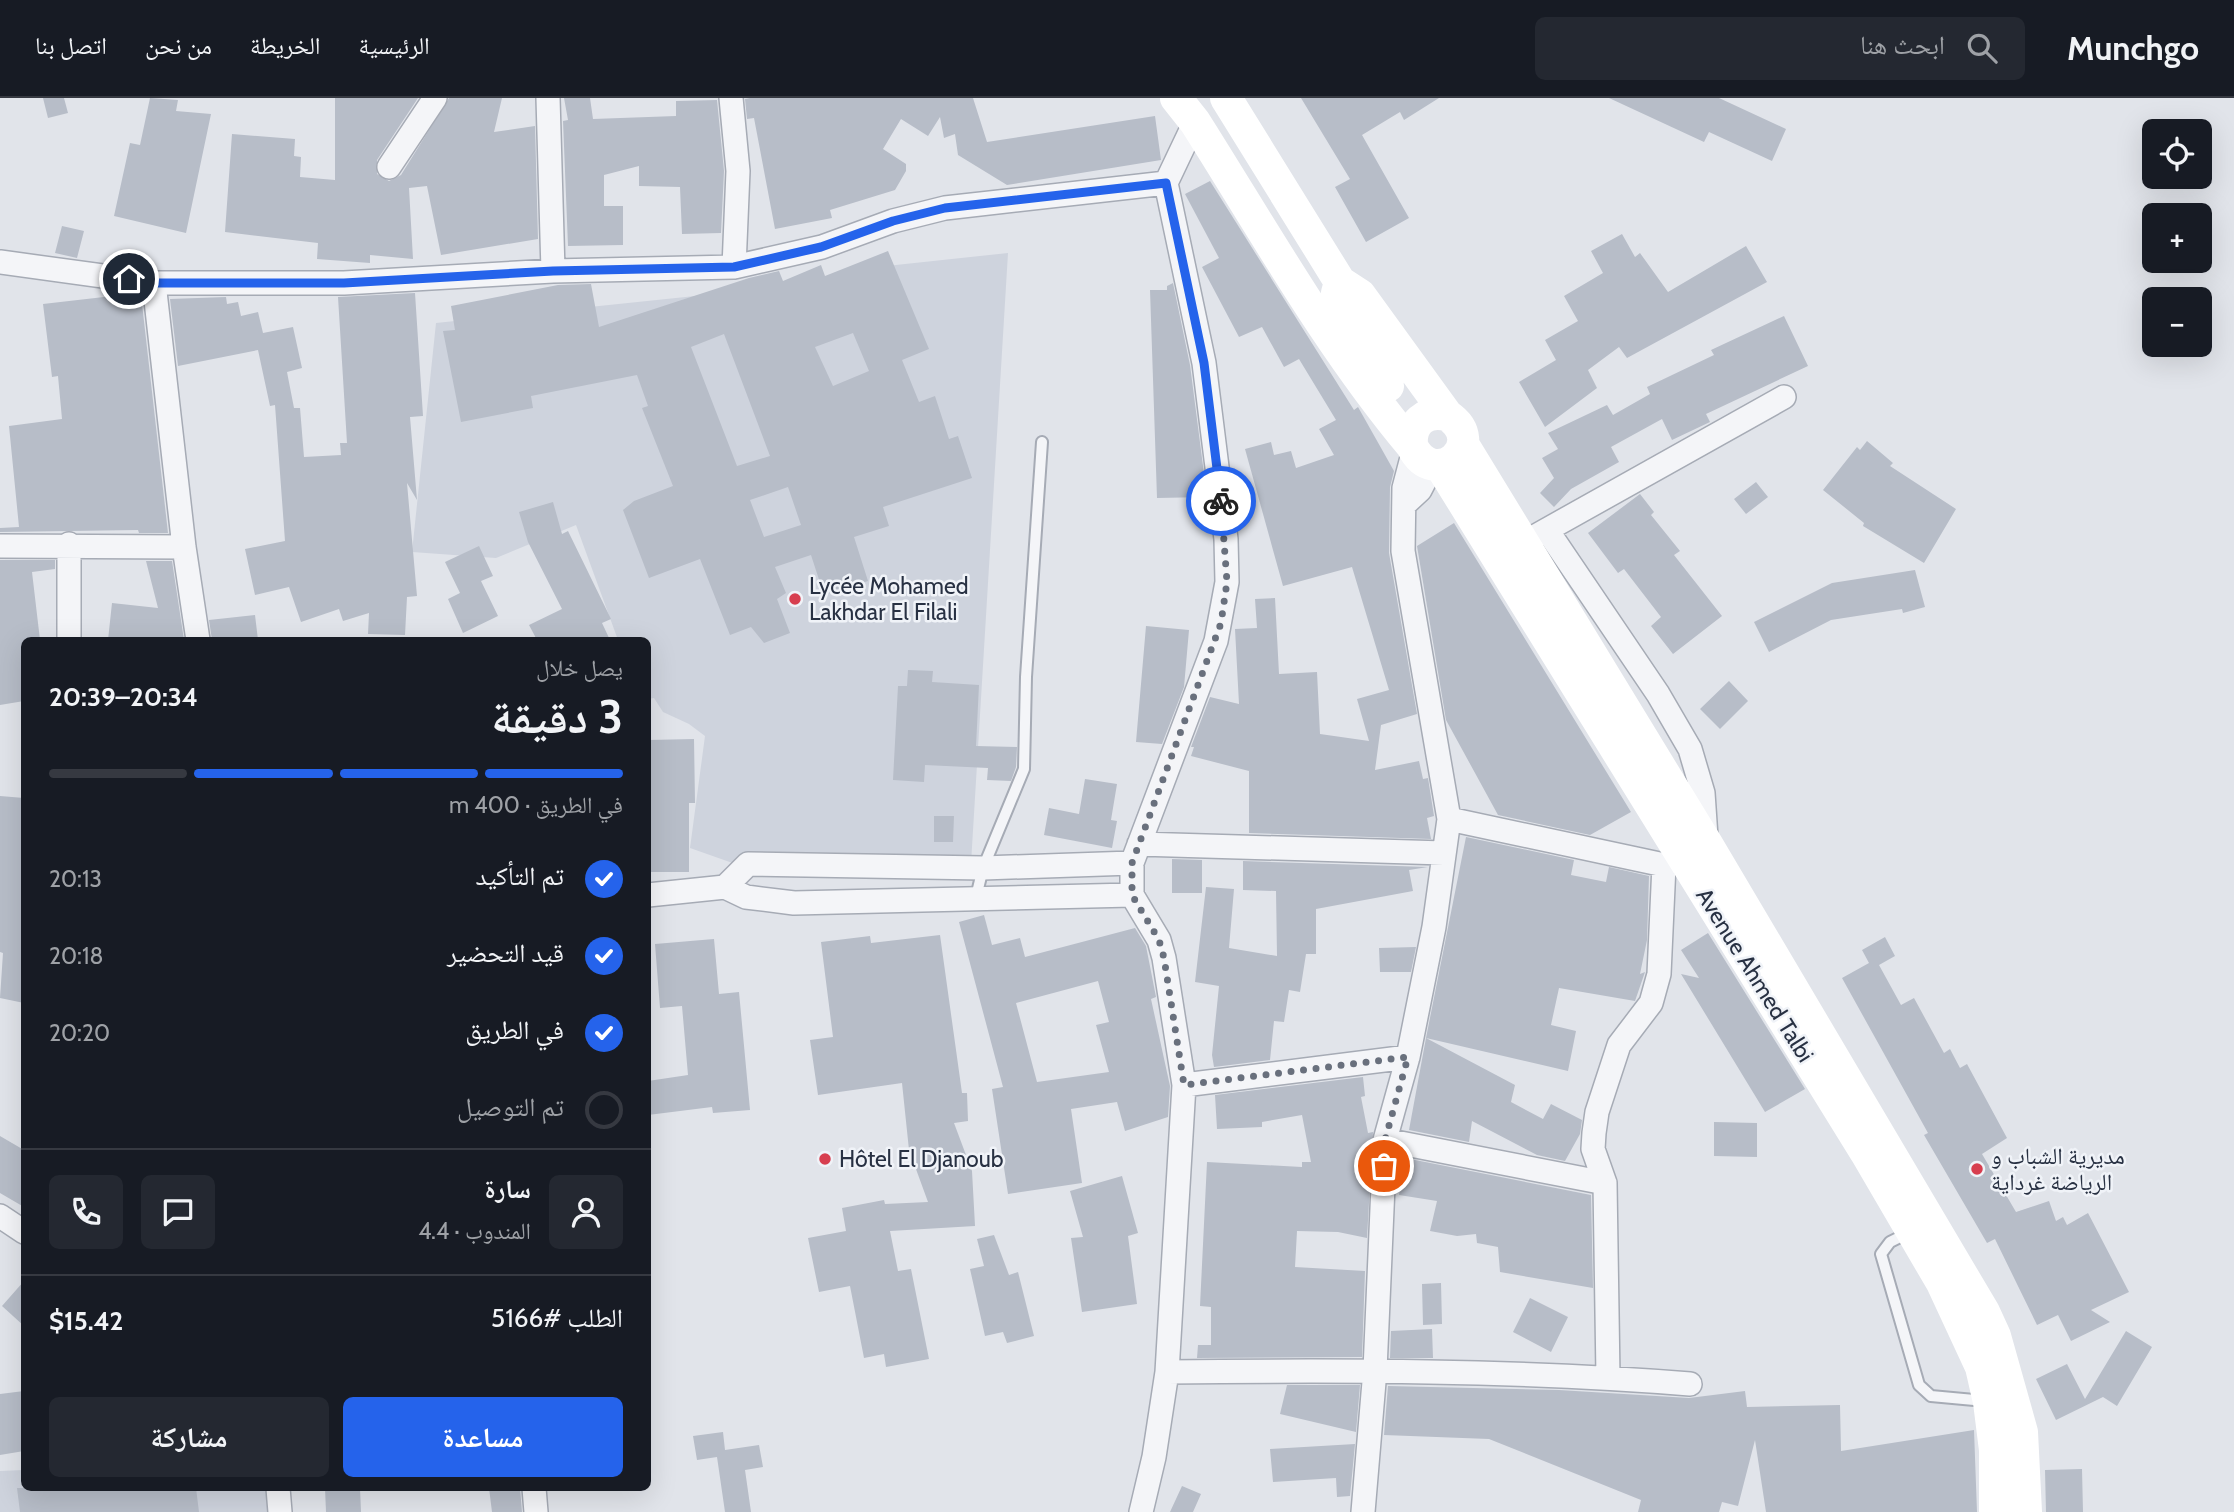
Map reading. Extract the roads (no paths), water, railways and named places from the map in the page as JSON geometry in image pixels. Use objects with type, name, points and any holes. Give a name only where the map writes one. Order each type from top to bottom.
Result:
[{"type":"main road","points":[[1226,98],[1340,282],[1360,295],[1447,415],[1460,426],[1463,444],[1534,537],[1684,856]]},
{"type":"main road","points":[[1186,110],[1306,299],[1422,451],[1455,458],[1463,444]]},
{"type":"main road","points":[[1340,282],[1337,293],[1422,451]]},
{"type":"main road","points":[[1422,451],[1417,423],[1430,414],[1447,415]]},
{"type":"main road","name":"Avenue Ahmed Talbi","points":[[1422,451],[1922,1225],[1981,1367],[2001,1399],[1995,1450],[1995,1512]]},
{"type":"main road","points":[[2001,1399],[2022,1432],[2026,1512]]},
{"type":"street","points":[[389,167],[435,98]]},
{"type":"street","points":[[548,98],[553,271]]},
{"type":"street","points":[[731,98],[738,172],[734,267]]},
{"type":"street","points":[[1141,1512],[1154,1457],[1167,1372],[1184,1085],[1162,949],[1132,895],[1136,854],[1216,641],[1227,582],[1226,539],[1204,363],[1166,183],[1186,110]]},
{"type":"street","points":[[0,262],[155,283],[344,283],[553,271],[734,267],[821,247],[893,221],[945,208],[1166,183]]},
{"type":"street","points":[[155,283],[184,547],[198,637]]},
{"type":"street","points":[[1534,537],[1784,397]]},
{"type":"street","points":[[1363,1512],[1375,1370],[1385,1140],[1408,1057],[1434,927],[1450,819],[1403,551],[1404,488],[1422,451]]},
{"type":"street","points":[[0,546],[69,544],[184,547]]},
{"type":"street","points":[[69,544],[69,637]]},
{"type":"street","points":[[1450,819],[1684,856],[1656,990],[1651,1003],[1619,1045],[1597,1112],[1593,1149],[1605,1183],[1608,1377]]},
{"type":"street","points":[[725,887],[737,872],[748,864],[983,868],[1136,854],[1444,853]]},
{"type":"street","points":[[651,895],[725,887],[746,897],[794,903],[1132,895]]},
{"type":"street","points":[[1184,1085],[1408,1057]]},
{"type":"street","points":[[1385,1140],[1605,1183]]},
{"type":"street","points":[[0,1216],[21,1230]]},
{"type":"street","points":[[1167,1372],[1375,1370],[1608,1377],[1690,1384]]},
{"type":"street","points":[[278,1491],[280,1512]]},
{"type":"street","points":[[534,1491],[536,1512]]},
{"type":"lane","points":[[976,897],[983,868],[1024,769],[1026,677],[1042,442]]},
{"type":"lane","points":[[1922,1225],[1890,1242],[1881,1254],[1919,1385],[1931,1396],[2001,1399]]},
{"type":"place","name":"Lycée Mohamed Lakhdar El Filali","points":[[795,599]]},
{"type":"place","name":"Hôtel El Djanoub","points":[[825,1159]]},
{"type":"place","name":"مديرية الشباب و الرياضة غرداية","points":[[1977,1169]]}]
